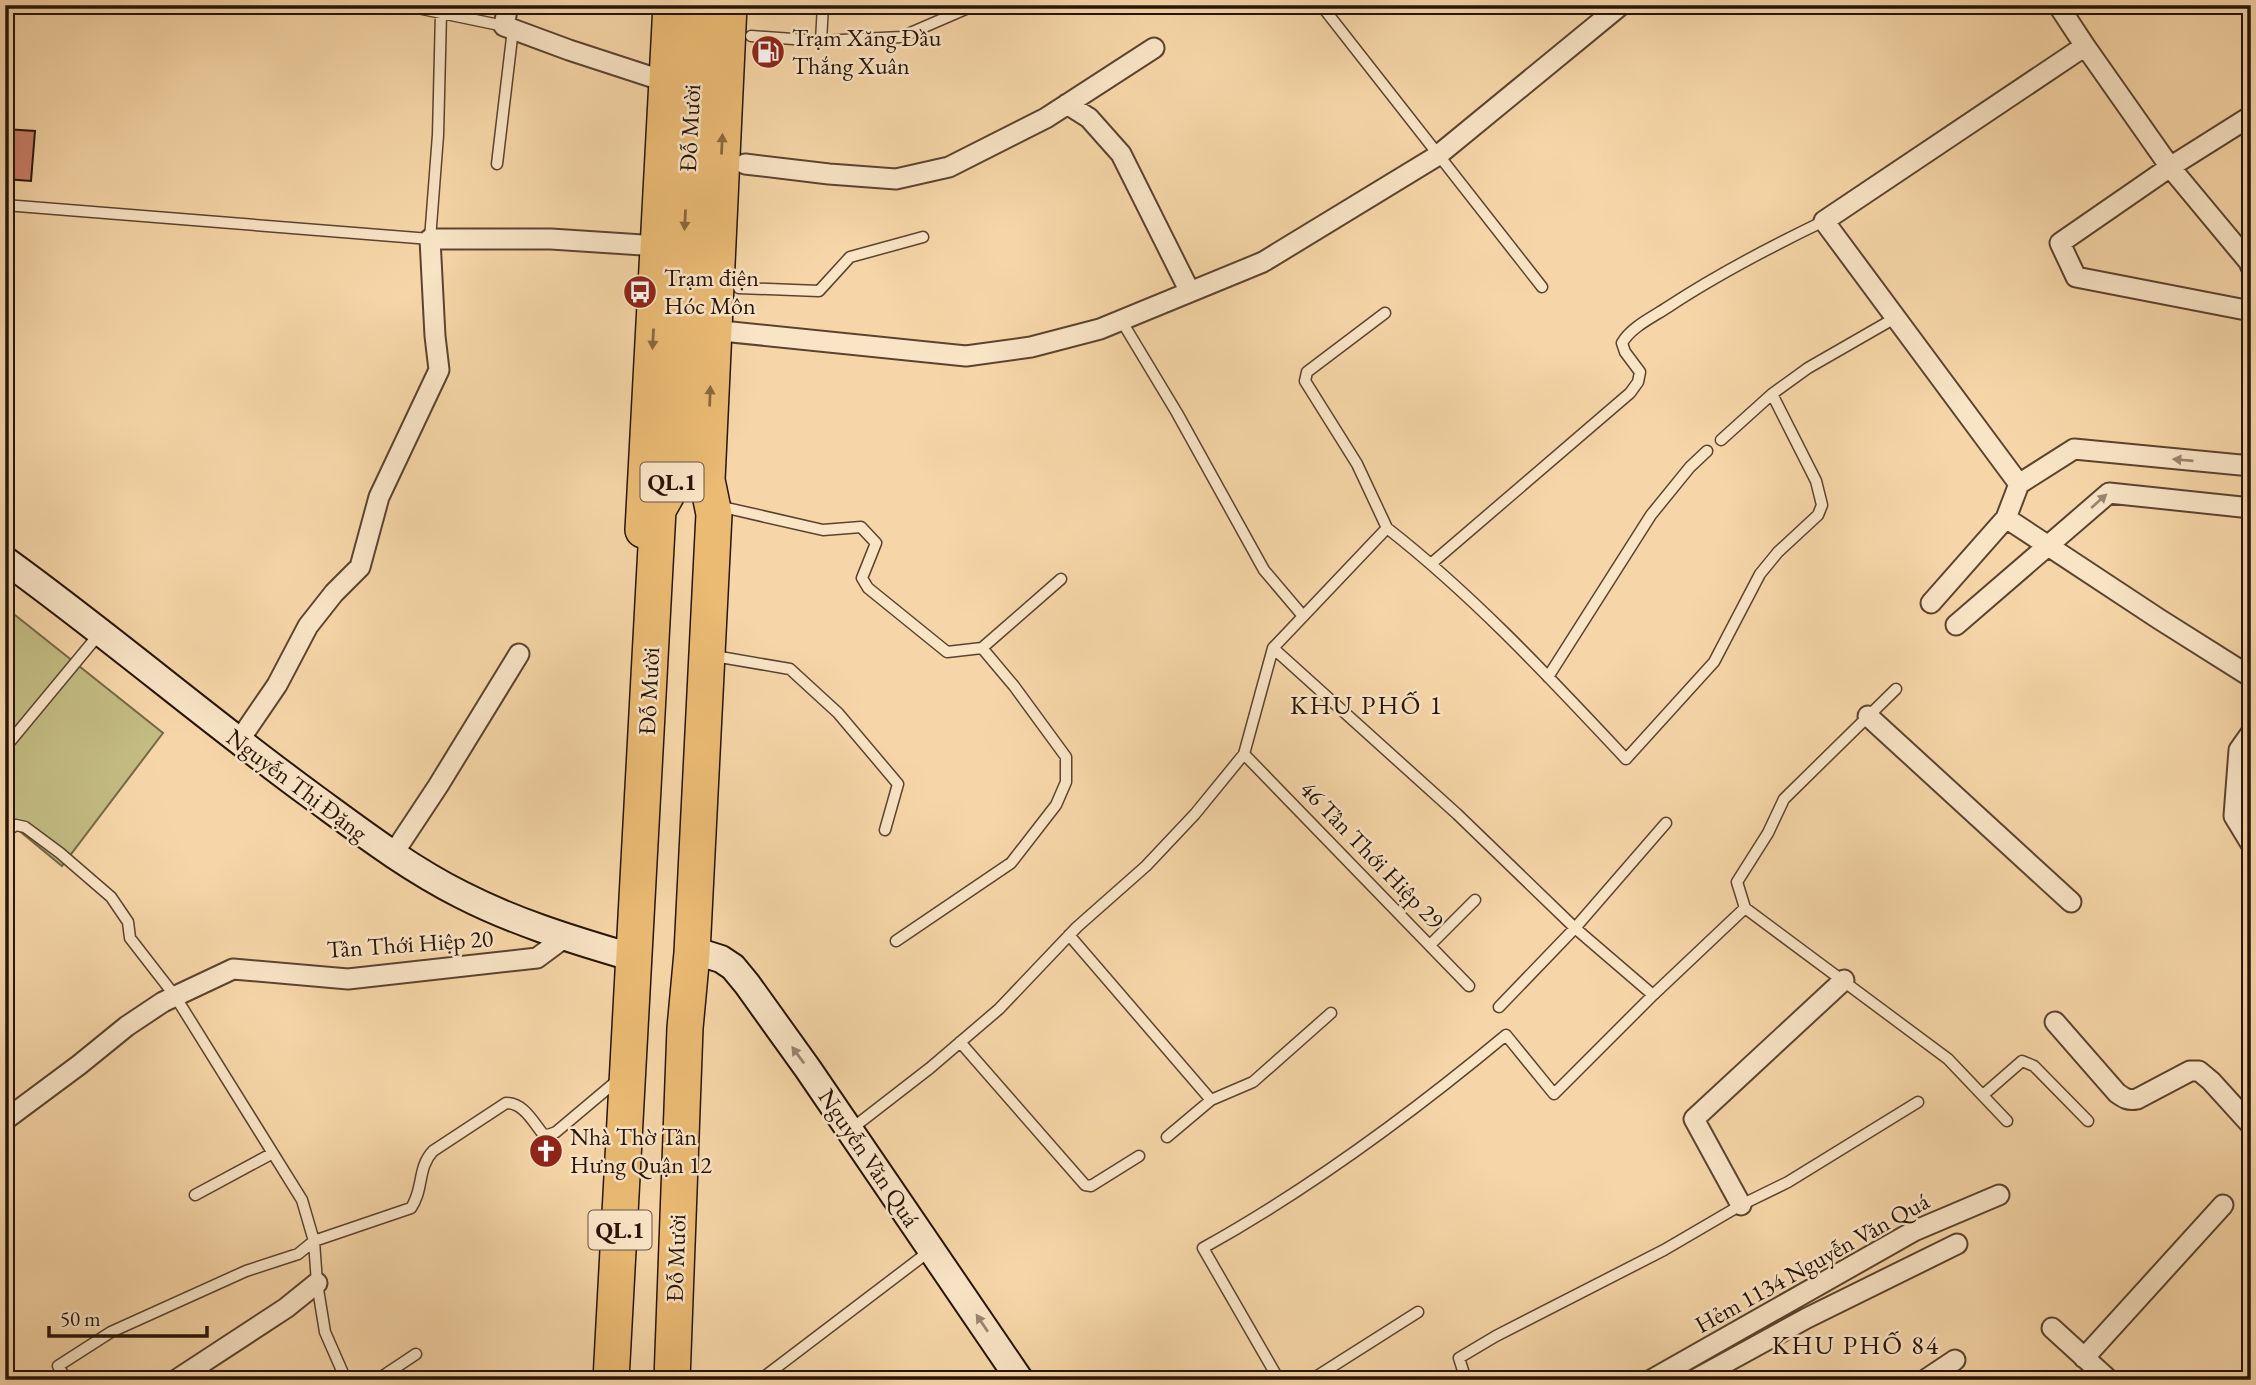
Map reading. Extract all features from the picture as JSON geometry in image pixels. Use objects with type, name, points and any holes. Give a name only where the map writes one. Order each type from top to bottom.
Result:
[{"type":"highway","name":"Đỗ Mười","points":[[628,955],[671,5]]},
{"type":"highway","name":"Đỗ Mười","points":[[599,1380],[658,510],[672,485],[696,5]]},
{"type":"highway","name":"Đỗ Mười","points":[[671,1380],[685,1028],[697,953],[720,657],[727,508],[724,331],[729,5]]},
{"type":"highway","name":"Đỗ Mười","points":[[682,1380],[714,514],[707,480],[724,331],[739,288],[752,21]]},
{"type":"highway","name":"Đỗ Mười","points":[[611,1380],[621,1082]]},
{"type":"street","points":[[508,5],[508,27],[667,82]]},
{"type":"street","points":[[724,331],[965,356],[1031,347],[1100,329],[1263,261],[1437,156],[1621,5]]},
{"type":"street","points":[[2058,5],[2170,167],[2251,267]]},
{"type":"street","points":[[2019,484],[1824,221],[2085,46]]},
{"type":"street","points":[[745,164],[896,179],[948,167],[1046,118],[1154,48]]},
{"type":"street","points":[[1067,104],[1089,118],[1121,154],[1190,292]]},
{"type":"street","points":[[2251,116],[2170,167],[2060,243],[2076,277],[2251,311]]},
{"type":"street","points":[[238,742],[277,685],[308,626],[360,566],[379,497],[439,370],[430,239],[551,239],[658,246]]},
{"type":"street","points":[[1931,603],[2006,519],[2019,484],[2074,449],[2251,466]]},
{"type":"street","points":[[1956,625],[2109,493],[2251,508]]},
{"type":"street","points":[[2006,519],[2251,677]]},
{"type":"street","name":"Nguyễn Thị Đặng","points":[[5,560],[101,632],[238,742],[393,854],[462,895],[564,938],[628,955]]},
{"type":"street","points":[[393,854],[519,654]]},
{"type":"street","points":[[1868,716],[2071,902]]},
{"type":"street","points":[[2251,733],[2239,750],[2234,816],[2251,844]]},
{"type":"street","name":"Tân Thới Hiệp 20","points":[[5,1120],[127,1026],[175,996],[233,969],[348,979],[537,958],[564,938]]},
{"type":"street","name":"Nguyễn Văn Quá","points":[[697,953],[721,959],[733,967],[850,1130],[1016,1378]]},
{"type":"street","points":[[1741,1205],[1695,1123],[1696,1116],[1844,980]]},
{"type":"street","points":[[2055,1022],[2124,1098],[2137,1099],[2190,1071],[2199,1071],[2251,1125]]},
{"type":"street","name":"Hẻm 1134 Nguyễn Văn Quá","points":[[1651,1380],[1914,1231],[1999,1195]]},
{"type":"street","points":[[2084,1358],[2223,1205]]},
{"type":"street","points":[[1694,1380],[1807,1318],[1957,1244]]},
{"type":"street","points":[[176,1380],[286,1308],[317,1283]]},
{"type":"street","points":[[2052,1328],[2109,1380]]},
{"type":"street","points":[[1924,1380],[1955,1360]]},
{"type":"lane","points":[[403,5],[508,27],[497,164]]},
{"type":"lane","points":[[821,41],[823,5]]},
{"type":"lane","points":[[752,21],[821,41],[901,37],[975,5]]},
{"type":"lane","points":[[1321,5],[1542,287]]},
{"type":"lane","points":[[5,205],[430,239],[438,135],[441,13]]},
{"type":"lane","points":[[1432,563],[1630,393],[1638,382],[1640,372],[1625,352],[1622,343],[1642,323],[1714,277],[1824,221]]},
{"type":"lane","points":[[739,288],[819,291],[850,257],[923,237]]},
{"type":"lane","points":[[1385,313],[1307,372],[1305,381],[1357,464],[1387,528],[1432,563],[1548,677],[1626,759],[1714,662],[1760,574],[1778,552],[1818,515],[1822,505],[1816,481],[1772,394]]},
{"type":"lane","points":[[1721,440],[1772,394],[1808,368],[1895,318]]},
{"type":"lane","points":[[1121,320],[1177,413],[1264,570],[1303,617]]},
{"type":"lane","points":[[1548,677],[1651,516],[1690,467],[1707,451]]},
{"type":"lane","points":[[727,508],[823,530],[862,527],[876,543],[862,578],[868,588],[947,652],[982,648],[1061,579]]},
{"type":"lane","points":[[850,1130],[999,1010],[1069,935],[1146,866],[1195,814],[1244,754],[1273,648],[1387,528]]},
{"type":"lane","points":[[8,744],[101,632]]},
{"type":"lane","points":[[896,941],[1011,863],[1056,804],[1066,782],[1066,757],[1014,686],[982,648]]},
{"type":"lane","points":[[1273,648],[1457,814],[1575,928],[1653,995]]},
{"type":"lane","points":[[720,657],[790,669],[838,713],[898,784],[885,830]]},
{"type":"lane","points":[[1896,688],[1784,799],[1768,833],[1737,882],[1745,908],[1948,1059],[2007,1121]]},
{"type":"lane","name":"46 Tân Thới Hiệp 29","points":[[1244,754],[1469,986]]},
{"type":"lane","points":[[1499,1007],[1575,928],[1666,823]]},
{"type":"lane","points":[[5,832],[16,825],[25,827],[111,897],[128,922],[130,937],[175,996],[273,1153],[302,1200],[314,1241],[325,1332],[346,1380]]},
{"type":"lane","points":[[1430,946],[1475,900]]},
{"type":"lane","points":[[1279,1380],[1203,1248],[1260,1216],[1384,1130],[1439,1090],[1506,1035],[1554,1094],[1745,908]]},
{"type":"lane","points":[[1069,935],[1211,1100]]},
{"type":"lane","points":[[1167,1138],[1211,1100],[1253,1082],[1331,1013]]},
{"type":"lane","points":[[960,1042],[1085,1185],[1091,1186],[1139,1156]]},
{"type":"lane","points":[[1983,1095],[2022,1061],[2034,1066],[2088,1121]]},
{"type":"lane","points":[[67,1380],[58,1366],[111,1332],[246,1271],[298,1254],[314,1241],[411,1208],[418,1199],[421,1169],[426,1158],[506,1103],[513,1103],[523,1109],[543,1134],[548,1135],[556,1132],[621,1082]]},
{"type":"lane","points":[[1466,1380],[1459,1357],[1664,1250],[1788,1181],[1918,1102]]},
{"type":"lane","points":[[195,1195],[273,1153]]},
{"type":"lane","points":[[760,1380],[932,1250]]},
{"type":"lane","points":[[1311,1380],[1418,1312]]},
{"type":"lane","points":[[377,1380],[416,1354]]},
{"type":"shaded area","points":[[5,607],[163,733],[62,866],[5,819]]},
{"type":"building","points":[[5,129],[35,131],[31,181],[5,179]]},
{"type":"place","name":"Trạm Xăng Đầu Thắng Xuân","points":[[768,52]]},
{"type":"place","name":"Trạm điện Hóc Môn","points":[[640,292]]},
{"type":"place","name":"Nhà Thờ Tân Hưng Quận 12","points":[[546,1151]]},
{"type":"district","name":"KHU PHỐ 1","points":[[1367,705]]},
{"type":"district","name":"KHU PHỐ 84","points":[[1856,1345]]}]
